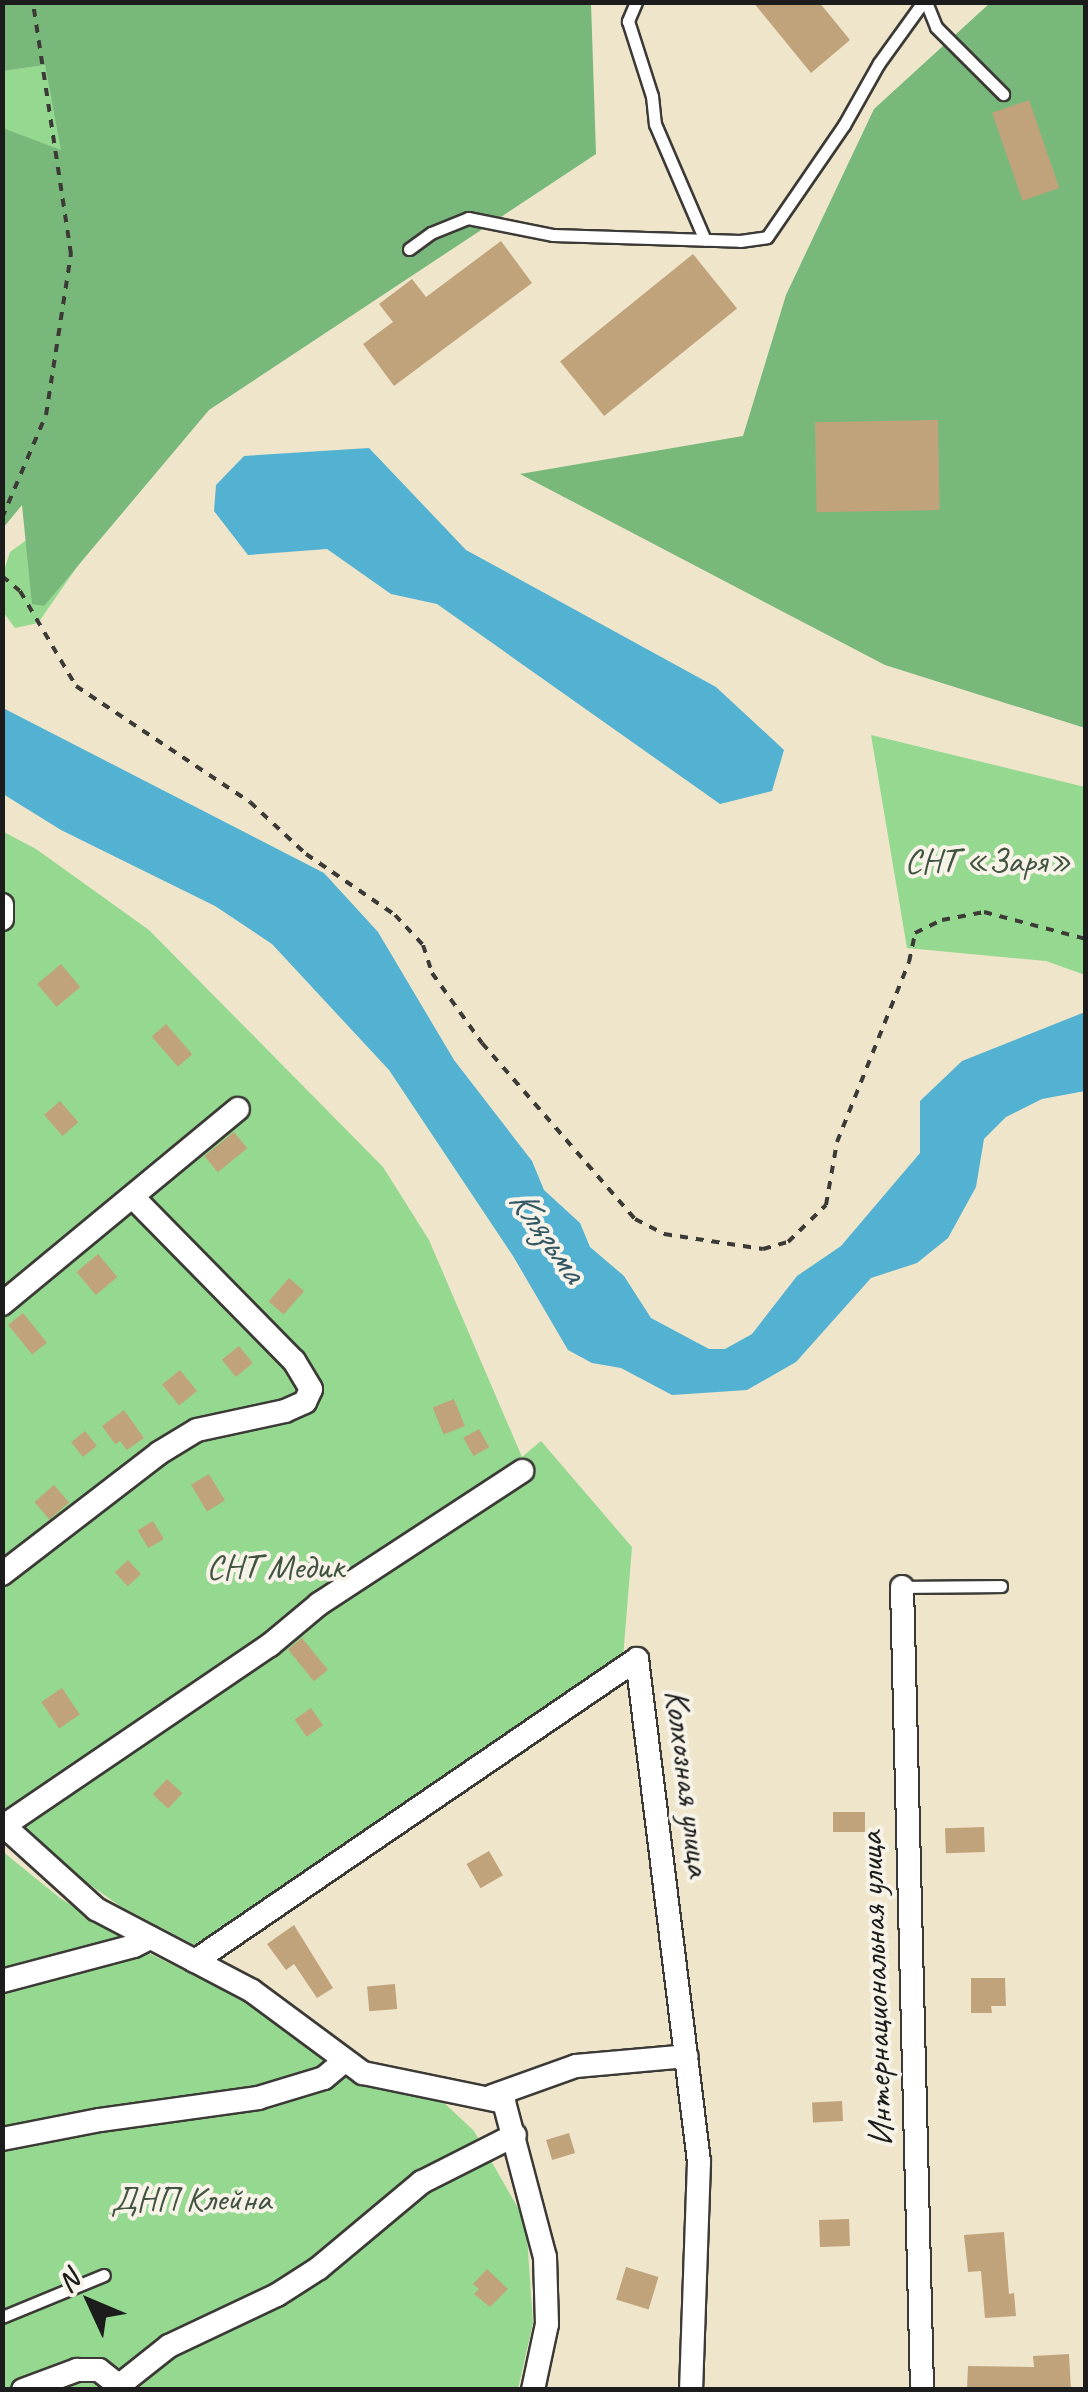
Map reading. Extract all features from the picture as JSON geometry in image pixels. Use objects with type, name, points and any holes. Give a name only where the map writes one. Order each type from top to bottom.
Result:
[{"type":"street","points":[[2,905],[2,919]]},
{"type":"street","points":[[2,1304],[238,1110]]},
{"type":"street","points":[[2,1574],[159,1452],[197,1430],[285,1411],[304,1402],[311,1389],[294,1361],[134,1197]]},
{"type":"street","points":[[522,1472],[318,1604],[270,1645],[3,1826],[96,1909],[252,1991],[363,2072],[492,2096],[504,2102],[545,2257],[547,2324],[533,2390]]},
{"type":"street","name":"Интернациональная улица","points":[[902,1587],[922,2390]]},
{"type":"street","name":"Колхозная улица","points":[[195,1961],[637,1658],[698,2162],[700,2222],[692,2390]]},
{"type":"street","points":[[2,1981],[134,1946],[150,1938]]},
{"type":"street","points":[[492,2096],[576,2066],[687,2056]]},
{"type":"street","points":[[2,2140],[100,2120],[258,2098],[324,2078],[344,2061]]},
{"type":"street","points":[[23,2390],[77,2370],[100,2370],[123,2387],[169,2346],[277,2294],[320,2268],[422,2182],[515,2134]]},
{"type":"lane","points":[[636,2],[628,21],[652,96],[655,124],[705,240]]},
{"type":"lane","points":[[410,249],[431,233],[468,218],[553,235],[767,238],[844,125],[879,63],[924,2],[936,27],[1003,94]]},
{"type":"lane","points":[[902,1587],[1001,1586]]},
{"type":"lane","points":[[2,2317],[104,2275]]},
{"type":"path","points":[[2,518],[46,415],[71,254],[33,2]]},
{"type":"path","points":[[2,576],[20,592],[76,686],[250,802],[306,854],[395,915],[423,945],[432,973],[482,1044],[635,1220],[664,1234],[763,1249],[788,1242],[826,1206],[838,1142],[909,962],[915,933],[942,920],[984,912],[1086,939]]},
{"type":"green space","points":[[3,3],[591,3],[596,154],[209,410],[44,606],[32,604],[22,505],[3,528],[3,128],[61,150],[45,65],[3,71]]},
{"type":"green space","points":[[990,3],[1085,3],[1085,728],[885,665],[520,474],[743,436],[786,295],[874,109]]},
{"type":"green space","points":[[45,65],[62,151],[3,128],[2,71]]},
{"type":"green space","points":[[166,439],[38,623],[15,628],[3,612],[3,574],[10,552]]},
{"type":"green space","name":"СНТ «Заря»","points":[[871,735],[1085,787],[1085,975],[1046,961],[907,948]]},
{"type":"green space","name":"СНТ Медик","points":[[2,831],[36,849],[149,930],[383,1167],[429,1240],[522,1457],[541,1441],[632,1547],[623,1658],[200,1948],[120,1906],[63,1866],[3,1806]]},
{"type":"green space","name":"ДНП Клейна","points":[[2,1851],[60,1898],[134,1946],[237,1996],[357,2083],[441,2100],[474,2131],[526,2222],[533,2323],[518,2389],[3,2389]]},
{"type":"water","points":[[369,448],[466,550],[716,687],[784,750],[772,791],[720,804],[437,604],[391,594],[327,549],[248,555],[214,511],[216,485],[244,456]]},
{"type":"water","name":"Клязьма","points":[[3,708],[324,873],[378,932],[454,1060],[532,1161],[544,1190],[580,1223],[590,1247],[624,1276],[651,1318],[709,1349],[725,1349],[752,1334],[797,1276],[841,1246],[920,1153],[920,1101],[962,1061],[1085,1012],[1085,1091],[1042,1099],[1006,1117],[984,1139],[976,1187],[948,1238],[917,1263],[871,1278],[796,1362],[747,1390],[672,1395],[621,1368],[592,1363],[568,1350],[513,1256],[389,1070],[272,944],[215,906],[61,830],[3,794]]},
{"type":"building","points":[[753,2],[819,2],[850,40],[811,73]]},
{"type":"building","points":[[1029,100],[1059,188],[1022,201],[992,113]]},
{"type":"building","points":[[501,241],[532,283],[394,386],[363,344],[393,322],[379,304],[412,279],[426,297]]},
{"type":"building","points":[[693,254],[737,308],[604,416],[560,362]]},
{"type":"building","points":[[938,420],[940,510],[817,512],[815,422]]},
{"type":"building","points":[[61,964],[80,987],[57,1007],[37,984]]},
{"type":"building","points":[[166,1024],[192,1054],[178,1067],[152,1036]]},
{"type":"building","points":[[60,1101],[78,1122],[63,1136],[44,1115]]},
{"type":"building","points":[[234,1132],[247,1148],[218,1172],[204,1156]]},
{"type":"building","points":[[98,1254],[117,1277],[96,1295],[77,1272]]},
{"type":"building","points":[[289,1278],[304,1291],[284,1315],[269,1301]]},
{"type":"building","points":[[23,1313],[47,1343],[32,1354],[8,1325]]},
{"type":"building","points":[[239,1346],[253,1363],[236,1377],[222,1360]]},
{"type":"building","points":[[180,1370],[197,1391],[179,1405],[162,1384]]},
{"type":"building","points":[[454,1399],[465,1426],[444,1435],[433,1408]]},
{"type":"building","points":[[124,1410],[144,1438],[127,1450],[120,1441],[115,1444],[102,1426]]},
{"type":"building","points":[[479,1429],[489,1447],[473,1456],[463,1438]]},
{"type":"building","points":[[85,1431],[97,1446],[83,1457],[71,1442]]},
{"type":"building","points":[[209,1474],[225,1501],[207,1511],[191,1485]]},
{"type":"building","points":[[54,1485],[69,1502],[49,1519],[34,1502]]},
{"type":"building","points":[[153,1521],[164,1539],[148,1548],[138,1530]]},
{"type":"building","points":[[128,1560],[141,1574],[128,1586],[115,1572]]},
{"type":"building","points":[[302,1638],[328,1670],[314,1681],[288,1649]]},
{"type":"building","points":[[62,1688],[80,1715],[59,1729],[41,1702]]},
{"type":"building","points":[[311,1708],[323,1725],[307,1737],[295,1719]]},
{"type":"building","points":[[167,1779],[182,1793],[168,1809],[153,1794]]},
{"type":"building","points":[[833,1812],[865,1812],[865,1832],[833,1832]]},
{"type":"building","points":[[984,1827],[985,1852],[946,1853],[945,1828]]},
{"type":"building","points":[[489,1851],[503,1875],[480,1888],[466,1864]]},
{"type":"building","points":[[294,1925],[333,1988],[317,1998],[294,1964],[286,1970],[267,1944]]},
{"type":"building","points":[[971,1978],[1005,1978],[1006,2006],[991,2006],[992,2013],[971,2013]]},
{"type":"building","points":[[395,1984],[397,2009],[369,2011],[367,1986]]},
{"type":"building","points":[[842,2101],[843,2121],[813,2123],[812,2103]]},
{"type":"building","points":[[569,2133],[575,2153],[552,2160],[546,2140]]},
{"type":"building","points":[[849,2219],[850,2246],[820,2247],[819,2220]]},
{"type":"building","points":[[1004,2232],[1009,2294],[1014,2293],[1016,2316],[985,2318],[981,2271],[968,2272],[964,2235]]},
{"type":"building","points":[[626,2267],[659,2277],[649,2309],[616,2300]]},
{"type":"building","points":[[487,2269],[508,2289],[490,2307],[474,2294],[479,2289],[473,2284]]},
{"type":"building","points":[[1069,2354],[1071,2390],[967,2390],[968,2366],[1034,2367],[1033,2356]]}]
